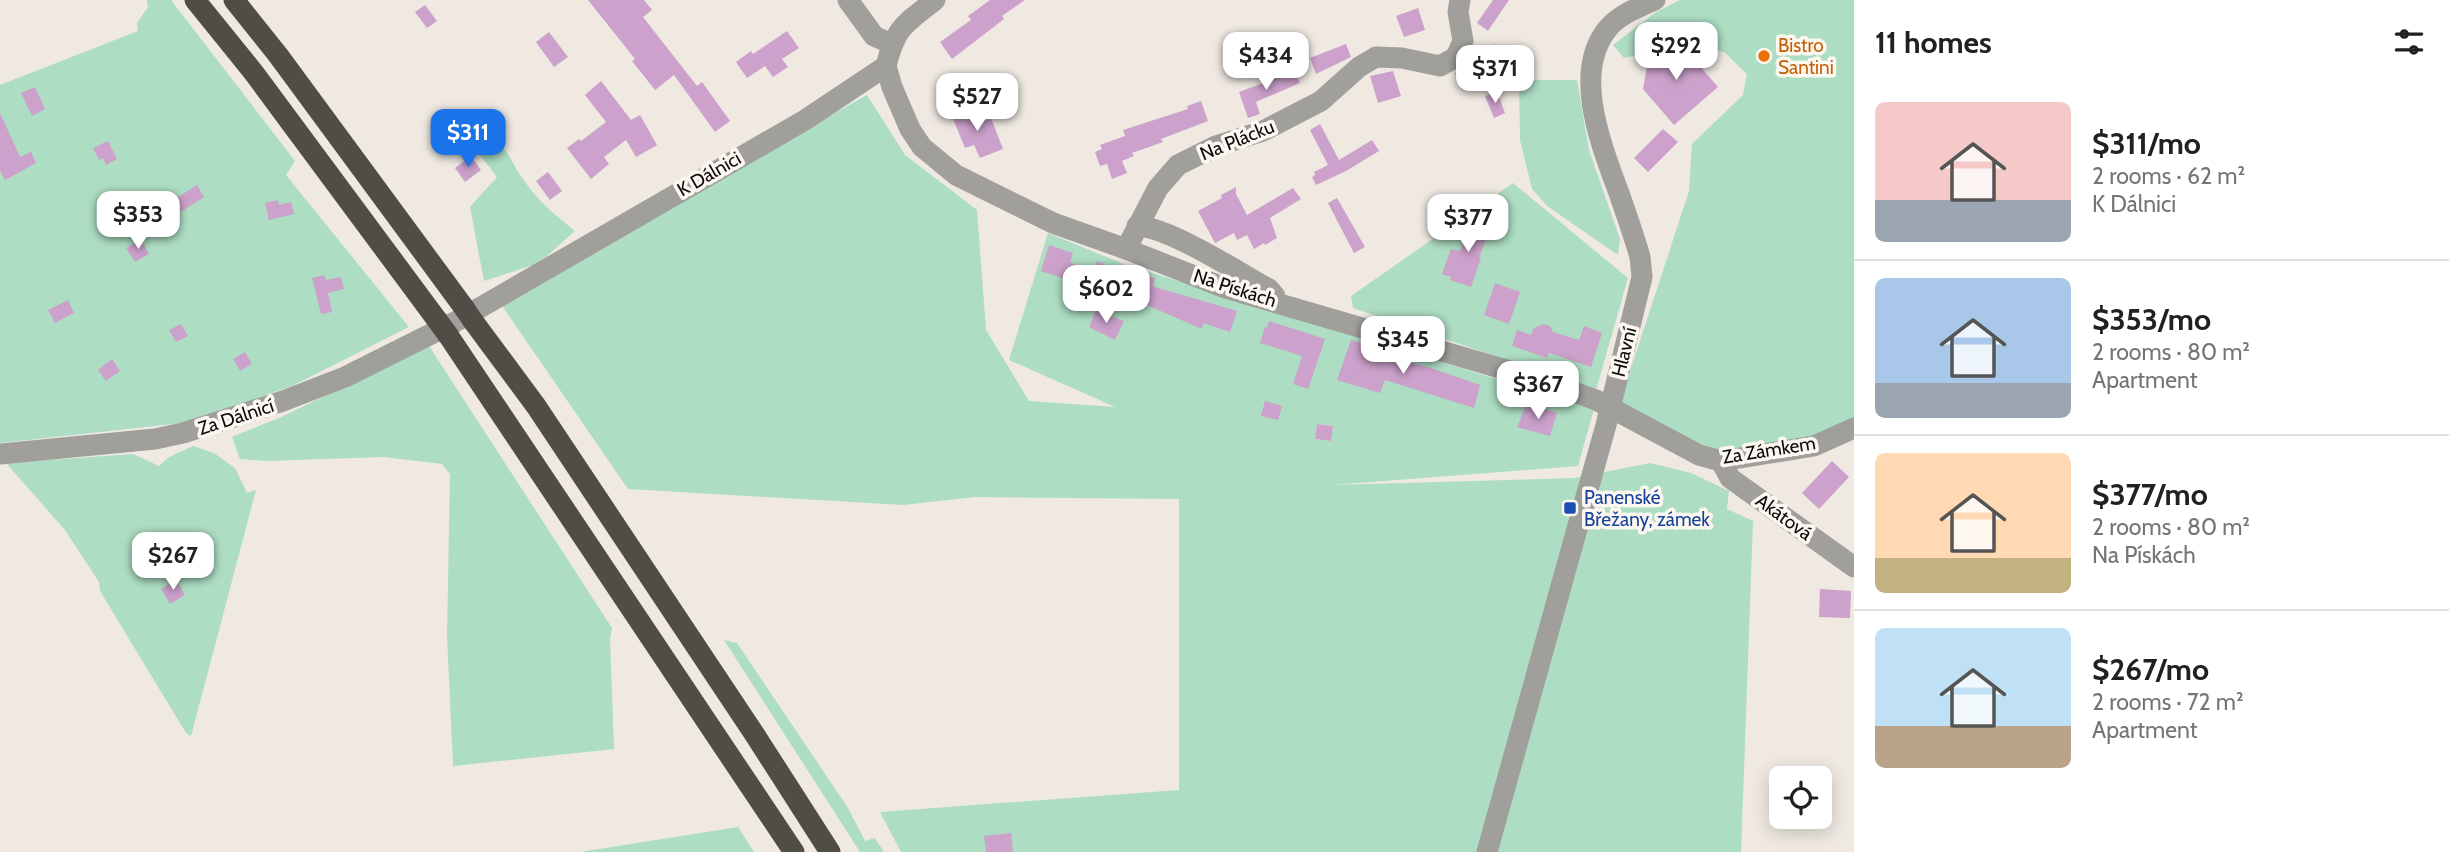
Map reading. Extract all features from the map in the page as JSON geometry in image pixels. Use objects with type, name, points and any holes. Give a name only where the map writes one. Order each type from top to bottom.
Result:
[{"type":"highway","points":[[195,0],[456,321],[543,417],[762,745],[830,852]]},
{"type":"highway","points":[[234,0],[278,55],[456,321],[794,852]]},
{"type":"street","points":[[848,0],[874,36],[892,44]]},
{"type":"street","points":[[886,66],[899,29],[935,0]]},
{"type":"street","name":"Na Plácku","points":[[1125,249],[1158,188],[1178,165],[1216,146],[1263,131],[1321,100],[1359,67],[1376,57],[1402,58],[1440,66],[1456,57],[1463,41],[1458,12],[1461,0]]},
{"type":"street","name":"Hlavní","points":[[1487,852],[1610,408],[1643,271],[1628,219],[1597,133],[1592,70],[1597,48],[1608,28],[1633,10],[1655,0]]},
{"type":"street","name":"K Dálnici","points":[[456,321],[805,120],[886,66]]},
{"type":"street","name":"Na Pískách","points":[[886,66],[910,129],[922,147],[956,175],[1016,207],[1224,288],[1541,380],[1596,400],[1610,408]]},
{"type":"street","points":[[1137,226],[1151,227],[1198,250],[1269,289],[1281,303]]},
{"type":"street","name":"Za Dálnicí","points":[[0,454],[155,439],[201,429],[345,377],[456,321]]},
{"type":"street","name":"Za Zámkem","points":[[1610,408],[1699,455],[1721,461],[1814,446],[1854,428]]},
{"type":"street","name":"Akátová","points":[[1721,461],[1730,478],[1854,567]]},
{"type":"green space","points":[[147,0],[171,0],[295,161],[286,175],[409,327],[294,385],[192,422],[0,443],[0,85],[138,31],[137,23],[148,7]]},
{"type":"green space","points":[[1680,0],[1854,0],[1854,421],[1833,432],[1732,457],[1699,451],[1620,402],[1689,191],[1692,144],[1743,95],[1747,74],[1724,52],[1677,41],[1647,53],[1624,58],[1613,45],[1656,12]]},
{"type":"green space","points":[[1519,80],[1577,80],[1589,150],[1620,239],[1618,255],[1547,206],[1532,189],[1520,140]]},
{"type":"green space","points":[[867,95],[905,155],[977,210],[986,330],[1029,401],[1115,407],[1009,360],[1048,233],[1126,265],[1594,409],[1578,466],[1332,485],[1575,478],[1650,463],[1691,473],[1729,491],[1727,509],[1753,521],[1741,852],[901,852],[880,812],[1179,790],[1179,499],[974,497],[904,505],[628,489],[498,300]],"holes":[[[1317,424],[1333,426],[1331,441],[1315,439]]]},
{"type":"green space","points":[[488,136],[506,151],[528,187],[575,231],[539,263],[484,281],[470,207],[497,177],[472,145]]},
{"type":"green space","points":[[1513,183],[1628,278],[1596,390],[1353,308],[1351,296]]},
{"type":"green space","points":[[429,346],[612,628],[610,639],[614,749],[453,766],[447,636],[450,474],[442,464],[383,457],[265,461],[240,459],[232,437],[279,418]]},
{"type":"green space","points":[[193,446],[214,453],[235,468],[247,493],[256,490],[191,736],[186,733],[100,591],[99,582],[65,530],[6,463],[133,454],[159,466],[169,457]]},
{"type":"green space","points":[[724,640],[737,643],[848,808],[865,841],[875,838],[884,852],[860,852]]},
{"type":"green space","points":[[738,827],[754,852],[580,852]]},
{"type":"building","points":[[588,0],[644,0],[652,10],[643,17],[697,86],[702,82],[730,121],[715,132],[674,75],[655,90],[632,61],[635,59]]},
{"type":"building","points":[[990,0],[1025,0],[952,59],[940,42],[971,20],[968,16]]},
{"type":"building","points":[[1493,0],[1509,0],[1488,31],[1477,23]]},
{"type":"building","points":[[425,5],[437,21],[427,28],[415,12]]},
{"type":"building","points":[[1418,8],[1425,30],[1404,37],[1396,16]]},
{"type":"building","points":[[787,31],[799,48],[782,59],[788,67],[773,77],[765,66],[747,78],[736,62]]},
{"type":"building","points":[[549,32],[568,57],[554,67],[536,42]]},
{"type":"building","points":[[1346,44],[1351,57],[1316,74],[1310,58]]},
{"type":"building","points":[[1496,44],[1505,58],[1462,90],[1455,73],[1489,59],[1484,53]]},
{"type":"building","points":[[1659,45],[1685,49],[1718,87],[1674,125],[1643,89],[1649,54]]},
{"type":"building","points":[[1295,71],[1300,83],[1256,102],[1260,114],[1248,118],[1239,92]]},
{"type":"building","points":[[1393,71],[1401,96],[1378,103],[1370,76]]},
{"type":"building","points":[[601,81],[631,120],[640,115],[657,145],[636,157],[626,140],[604,157],[609,164],[591,179],[567,148],[606,122],[585,95]]},
{"type":"building","points":[[35,87],[45,109],[32,116],[21,93]]},
{"type":"building","points":[[1497,92],[1505,113],[1494,118],[1485,96]]},
{"type":"building","points":[[1201,101],[1208,121],[1132,153],[1134,156],[1122,161],[1127,173],[1112,179],[1107,164],[1100,166],[1095,152],[1102,149],[1100,145],[1125,136],[1123,130],[1188,109],[1187,106]]},
{"type":"building","points":[[969,107],[976,124],[991,118],[1003,149],[980,158],[974,145],[965,148],[951,114]]},
{"type":"building","points":[[0,113],[20,157],[31,152],[36,163],[5,180],[0,171]]},
{"type":"building","points":[[1320,124],[1339,160],[1372,140],[1379,151],[1316,185],[1312,177],[1314,172],[1328,165],[1310,130]]},
{"type":"building","points":[[1663,129],[1678,142],[1648,172],[1634,158]]},
{"type":"building","points":[[108,141],[117,159],[106,165],[103,158],[99,160],[93,148]]},
{"type":"building","points":[[471,156],[481,170],[465,182],[455,168]]},
{"type":"building","points":[[548,172],[562,191],[550,200],[536,181]]},
{"type":"building","points":[[197,185],[204,197],[171,218],[164,206]]},
{"type":"building","points":[[1236,187],[1236,194],[1247,215],[1293,188],[1301,199],[1270,218],[1277,238],[1265,245],[1264,243],[1254,249],[1247,235],[1237,240],[1234,233],[1215,243],[1198,211]]},
{"type":"building","points":[[1337,198],[1365,247],[1354,253],[1328,203]]},
{"type":"building","points":[[278,200],[279,205],[291,202],[294,214],[269,220],[265,203]]},
{"type":"building","points":[[1474,216],[1492,223],[1471,287],[1450,280],[1451,277],[1442,274],[1451,249],[1460,251]]},
{"type":"building","points":[[141,240],[149,254],[135,262],[126,248]]},
{"type":"building","points":[[1049,245],[1073,253],[1070,262],[1077,265],[1071,281],[1041,271]]},
{"type":"building","points":[[1097,261],[1133,276],[1135,272],[1155,278],[1155,287],[1237,311],[1230,332],[1203,323],[1202,329],[1089,280]]},
{"type":"building","points":[[324,275],[326,280],[341,277],[344,289],[328,293],[332,312],[321,314],[312,278]]},
{"type":"building","points":[[1495,283],[1520,292],[1509,324],[1484,315]]},
{"type":"building","points":[[68,300],[74,313],[55,323],[48,310]]},
{"type":"building","points":[[1096,310],[1124,321],[1115,340],[1089,327]]},
{"type":"building","points":[[1269,321],[1325,339],[1308,389],[1293,384],[1302,356],[1260,343]]},
{"type":"building","points":[[181,324],[188,336],[176,342],[169,330]]},
{"type":"building","points":[[1543,324],[1550,326],[1553,332],[1579,340],[1584,326],[1602,333],[1591,367],[1549,353],[1547,358],[1512,346],[1517,330],[1531,335],[1534,328]]},
{"type":"building","points":[[1351,340],[1370,346],[1369,351],[1480,385],[1474,408],[1385,380],[1380,393],[1337,380]]},
{"type":"building","points":[[245,352],[252,364],[240,371],[233,359]]},
{"type":"building","points":[[112,359],[120,371],[106,381],[98,370]]},
{"type":"building","points":[[1265,401],[1282,406],[1278,420],[1261,416]]},
{"type":"building","points":[[1526,405],[1557,413],[1550,436],[1517,427]]},
{"type":"building","points":[[1317,424],[1333,426],[1331,441],[1315,439]]},
{"type":"building","points":[[1832,461],[1849,477],[1819,509],[1802,493]]},
{"type":"building","points":[[176,580],[185,595],[170,604],[161,589]]},
{"type":"building","points":[[1820,589],[1851,591],[1850,618],[1819,617]]},
{"type":"building","points":[[1011,833],[1013,852],[986,852],[984,836]]},
{"type":"place","name":"Bistro Santini","points":[[1764,56]]},
{"type":"place","name":"Panenské Břežany, zámek","points":[[1570,508]]}]
